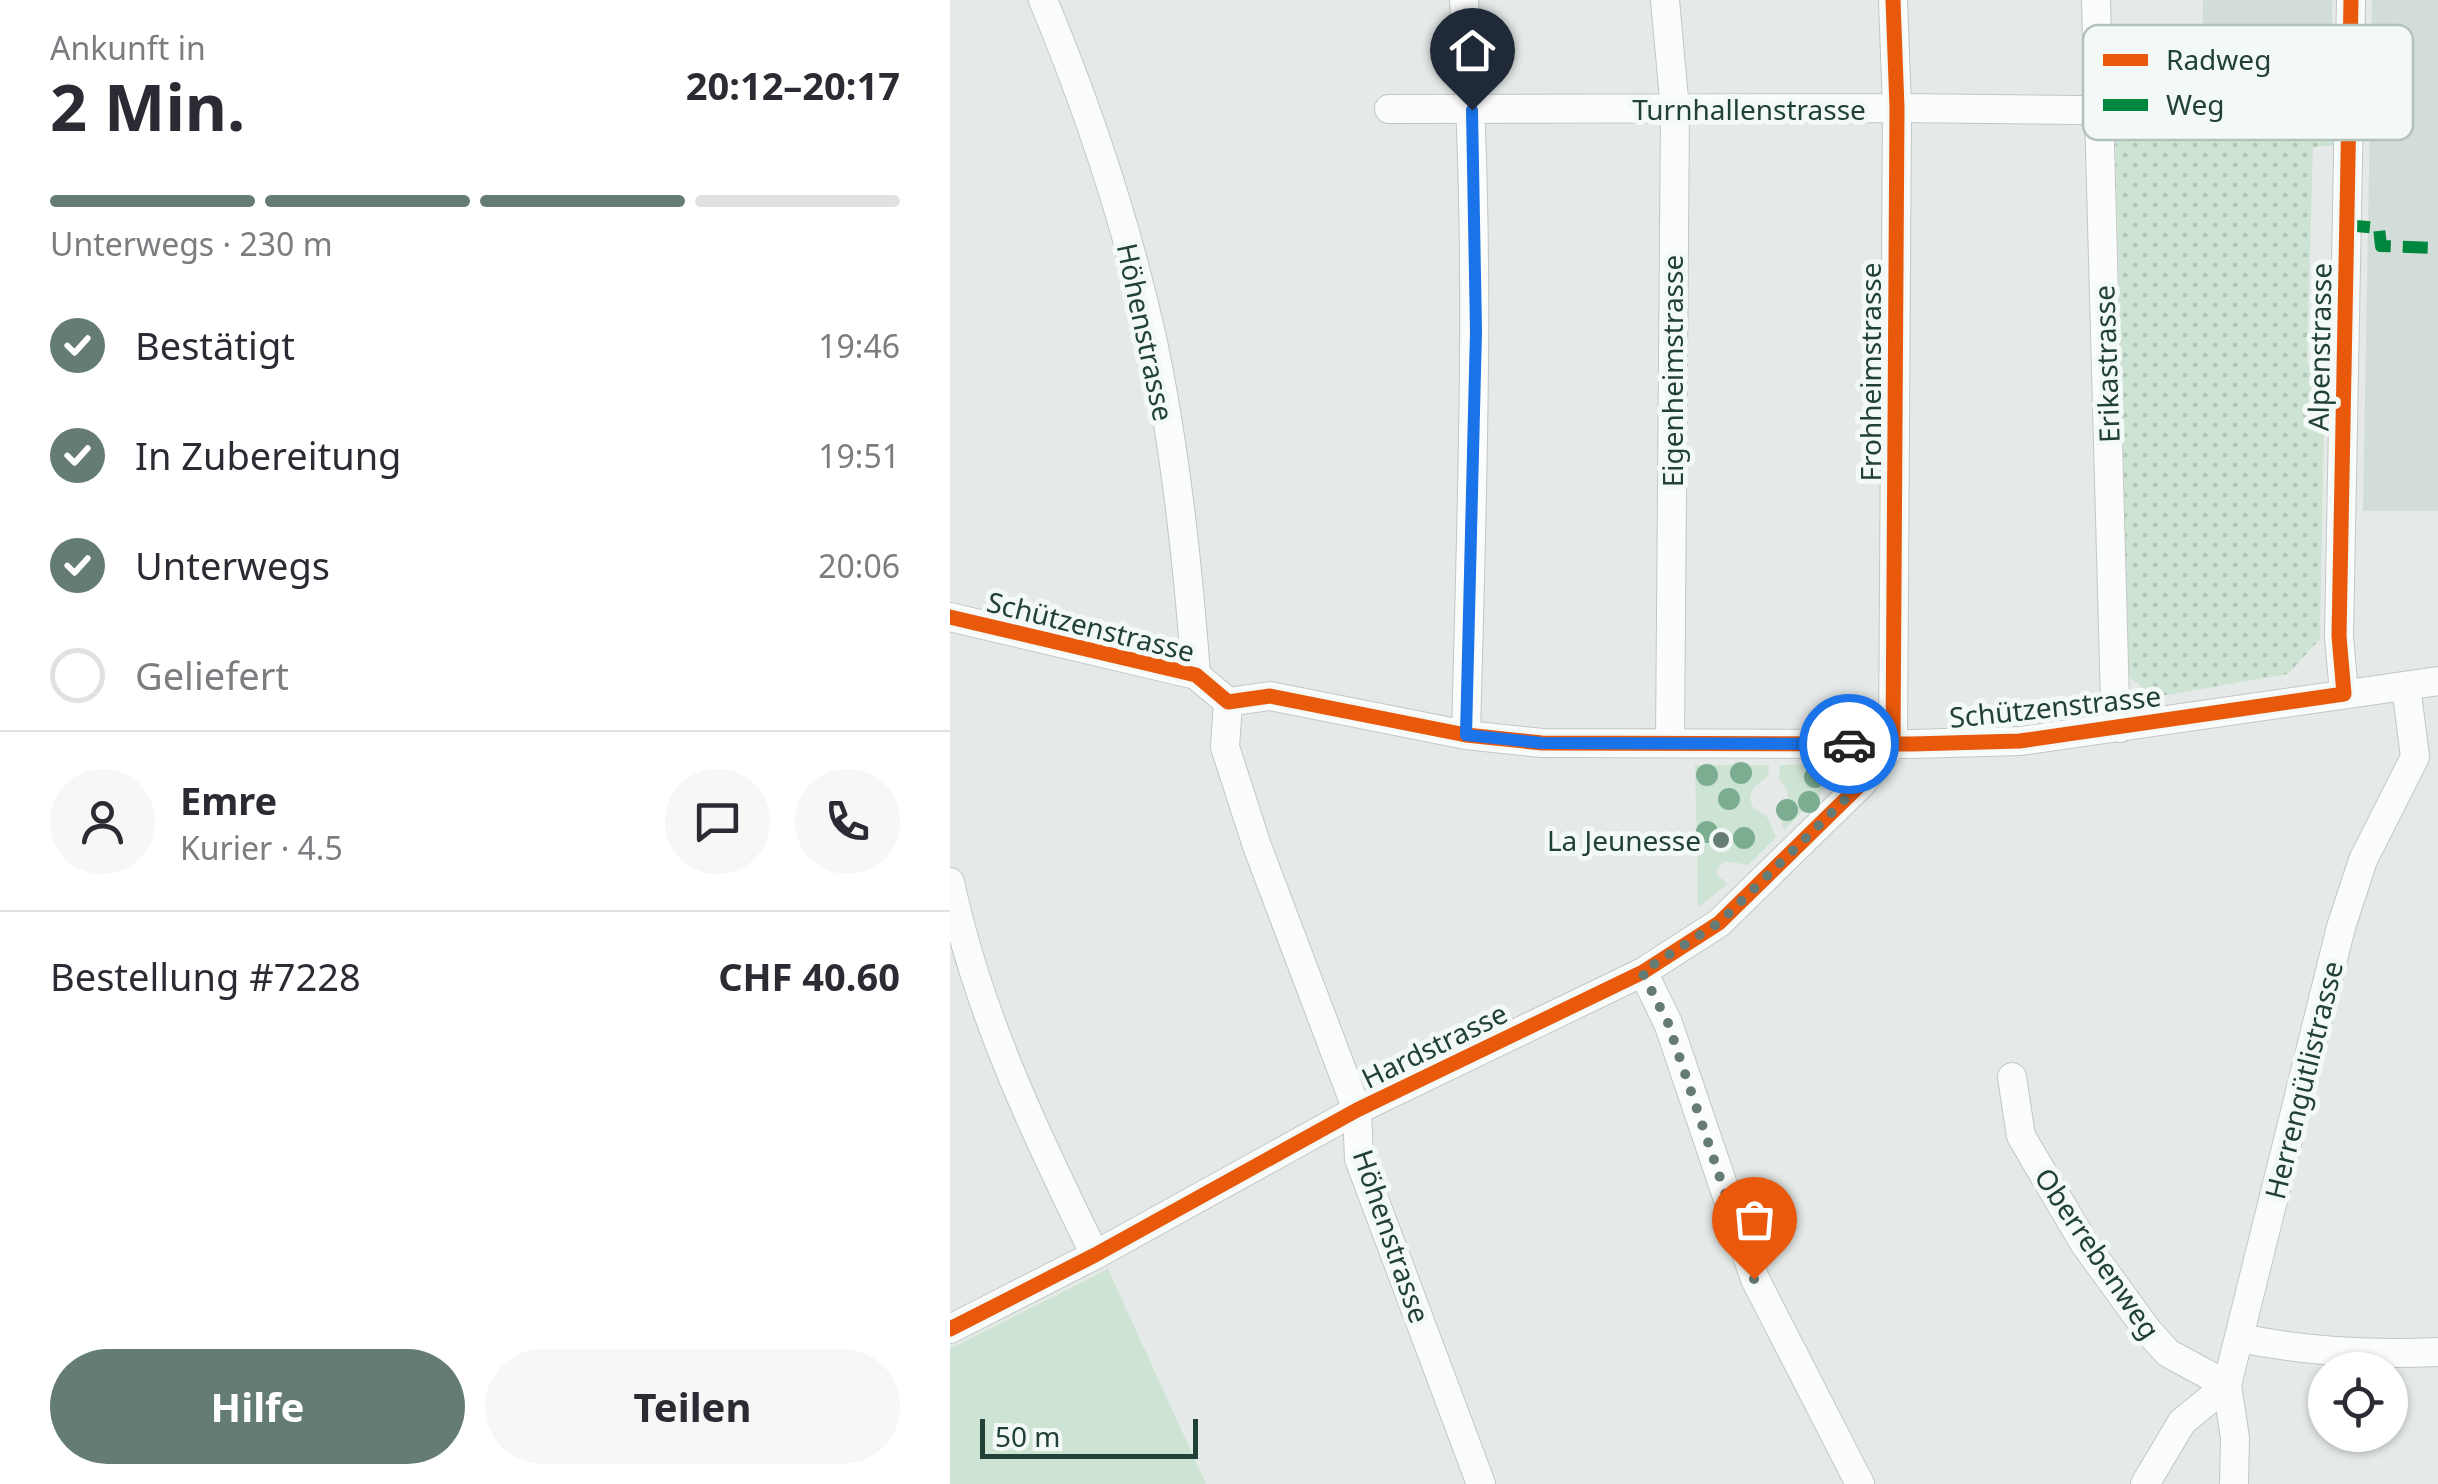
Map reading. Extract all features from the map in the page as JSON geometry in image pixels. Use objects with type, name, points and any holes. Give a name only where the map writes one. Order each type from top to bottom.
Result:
[{"type":"street","name":"Höhenstrasse","points":[[1043,0],[1074,77],[1122,221],[1152,342],[1177,482],[1196,676]]},
{"type":"street","points":[[1464,0],[1472,110],[1476,331],[1466,735]]},
{"type":"street","name":"Eigenheimstrasse","points":[[1666,0],[1675,110],[1670,742]]},
{"type":"street","name":"Frohheimstrasse","points":[[1892,744],[1897,108],[1893,0]]},
{"type":"street","name":"Erikastrasse","points":[[2096,0],[2097,25]]},
{"type":"street","name":"Alpenstrasse","points":[[2351,0],[2351,25]]},
{"type":"street","name":"Turnhallenstrasse","points":[[1389,110],[2083,110]]},
{"type":"street","name":"Erikastrasse","points":[[2100,140],[2115,702],[2120,728]]},
{"type":"street","name":"Alpenstrasse","points":[[2344,694],[2338,636],[2349,140]]},
{"type":"street","name":"Schützenstrasse","points":[[950,617],[1196,676],[1228,702],[1270,696],[1466,735],[1542,743],[2020,741],[2438,680]]},
{"type":"street","name":"Herrengütlistrasse","points":[[2234,1484],[2235,1438],[2227,1385],[2341,927],[2363,860],[2426,762],[2406,686]]},
{"type":"street","name":"Höhenstrasse","points":[[1228,702],[1225,746],[1257,846],[1357,1110],[1360,1160],[1481,1484]]},
{"type":"street","name":"Hardstrasse","points":[[950,1329],[1095,1255],[1357,1110],[1642,972],[1720,922],[1861,784],[1892,744]]},
{"type":"street","points":[[950,882],[960,932],[1022,1107],[1095,1255]]},
{"type":"street","points":[[1642,972],[1668,1023],[1754,1279],[1860,1484]]},
{"type":"street","name":"Oberrebenweg","points":[[2012,1078],[2021,1136],[2084,1243],[2168,1353],[2227,1385]]},
{"type":"street","points":[[2240,1338],[2270,1344],[2406,1354],[2438,1352]]},
{"type":"street","points":[[2145,1484],[2182,1422],[2227,1385]]},
{"type":"shaded area","points":[[2203,0],[2332,0],[2332,25],[2203,25]]},
{"type":"shaded area","points":[[2372,0],[2438,0],[2438,511],[2363,511],[2370,140],[2413,140],[2413,25],[2372,25]]},
{"type":"green space","points":[[2115,140],[2337,140],[2337,145],[2313,147],[2307,363],[2325,365],[2320,639],[2288,674],[2155,697],[2129,677]]},
{"type":"green space","points":[[1821,764],[1830,770],[1830,783],[1784,830],[1778,813],[1788,792],[1779,778],[1780,765]]},
{"type":"green space","points":[[1695,765],[1769,765],[1768,776],[1754,787],[1750,797],[1752,806],[1768,818],[1776,837],[1748,865],[1725,861],[1717,875],[1728,884],[1698,907]]},
{"type":"green space","points":[[1108,1269],[1206,1484],[950,1484],[950,1349]]},
{"type":"marked path","points":[[2345,225],[2379,228],[2381,246],[2438,248]]},
{"type":"cycle path","points":[[1893,0],[1897,108],[1893,744]]},
{"type":"cycle path","points":[[2351,0],[2351,25]]},
{"type":"cycle path","points":[[950,617],[1196,675],[1228,702],[1270,696],[1466,735],[1542,743],[2020,741],[2344,694],[2339,636],[2348,140]]},
{"type":"cycle path","points":[[950,1329],[1095,1255],[1357,1110],[1643,972],[1719,923],[1861,784],[1893,744]]},
{"type":"way so far","points":[[1754,1279],[1668,1023],[1642,972],[1720,922],[1861,784],[1892,744],[1849,744]]},
{"type":"place","name":"La Jeunesse","points":[[1721,840]]},
{"type":"route","points":[[1472,110],[1476,331],[1466,735],[1542,743],[1849,744]]}]
